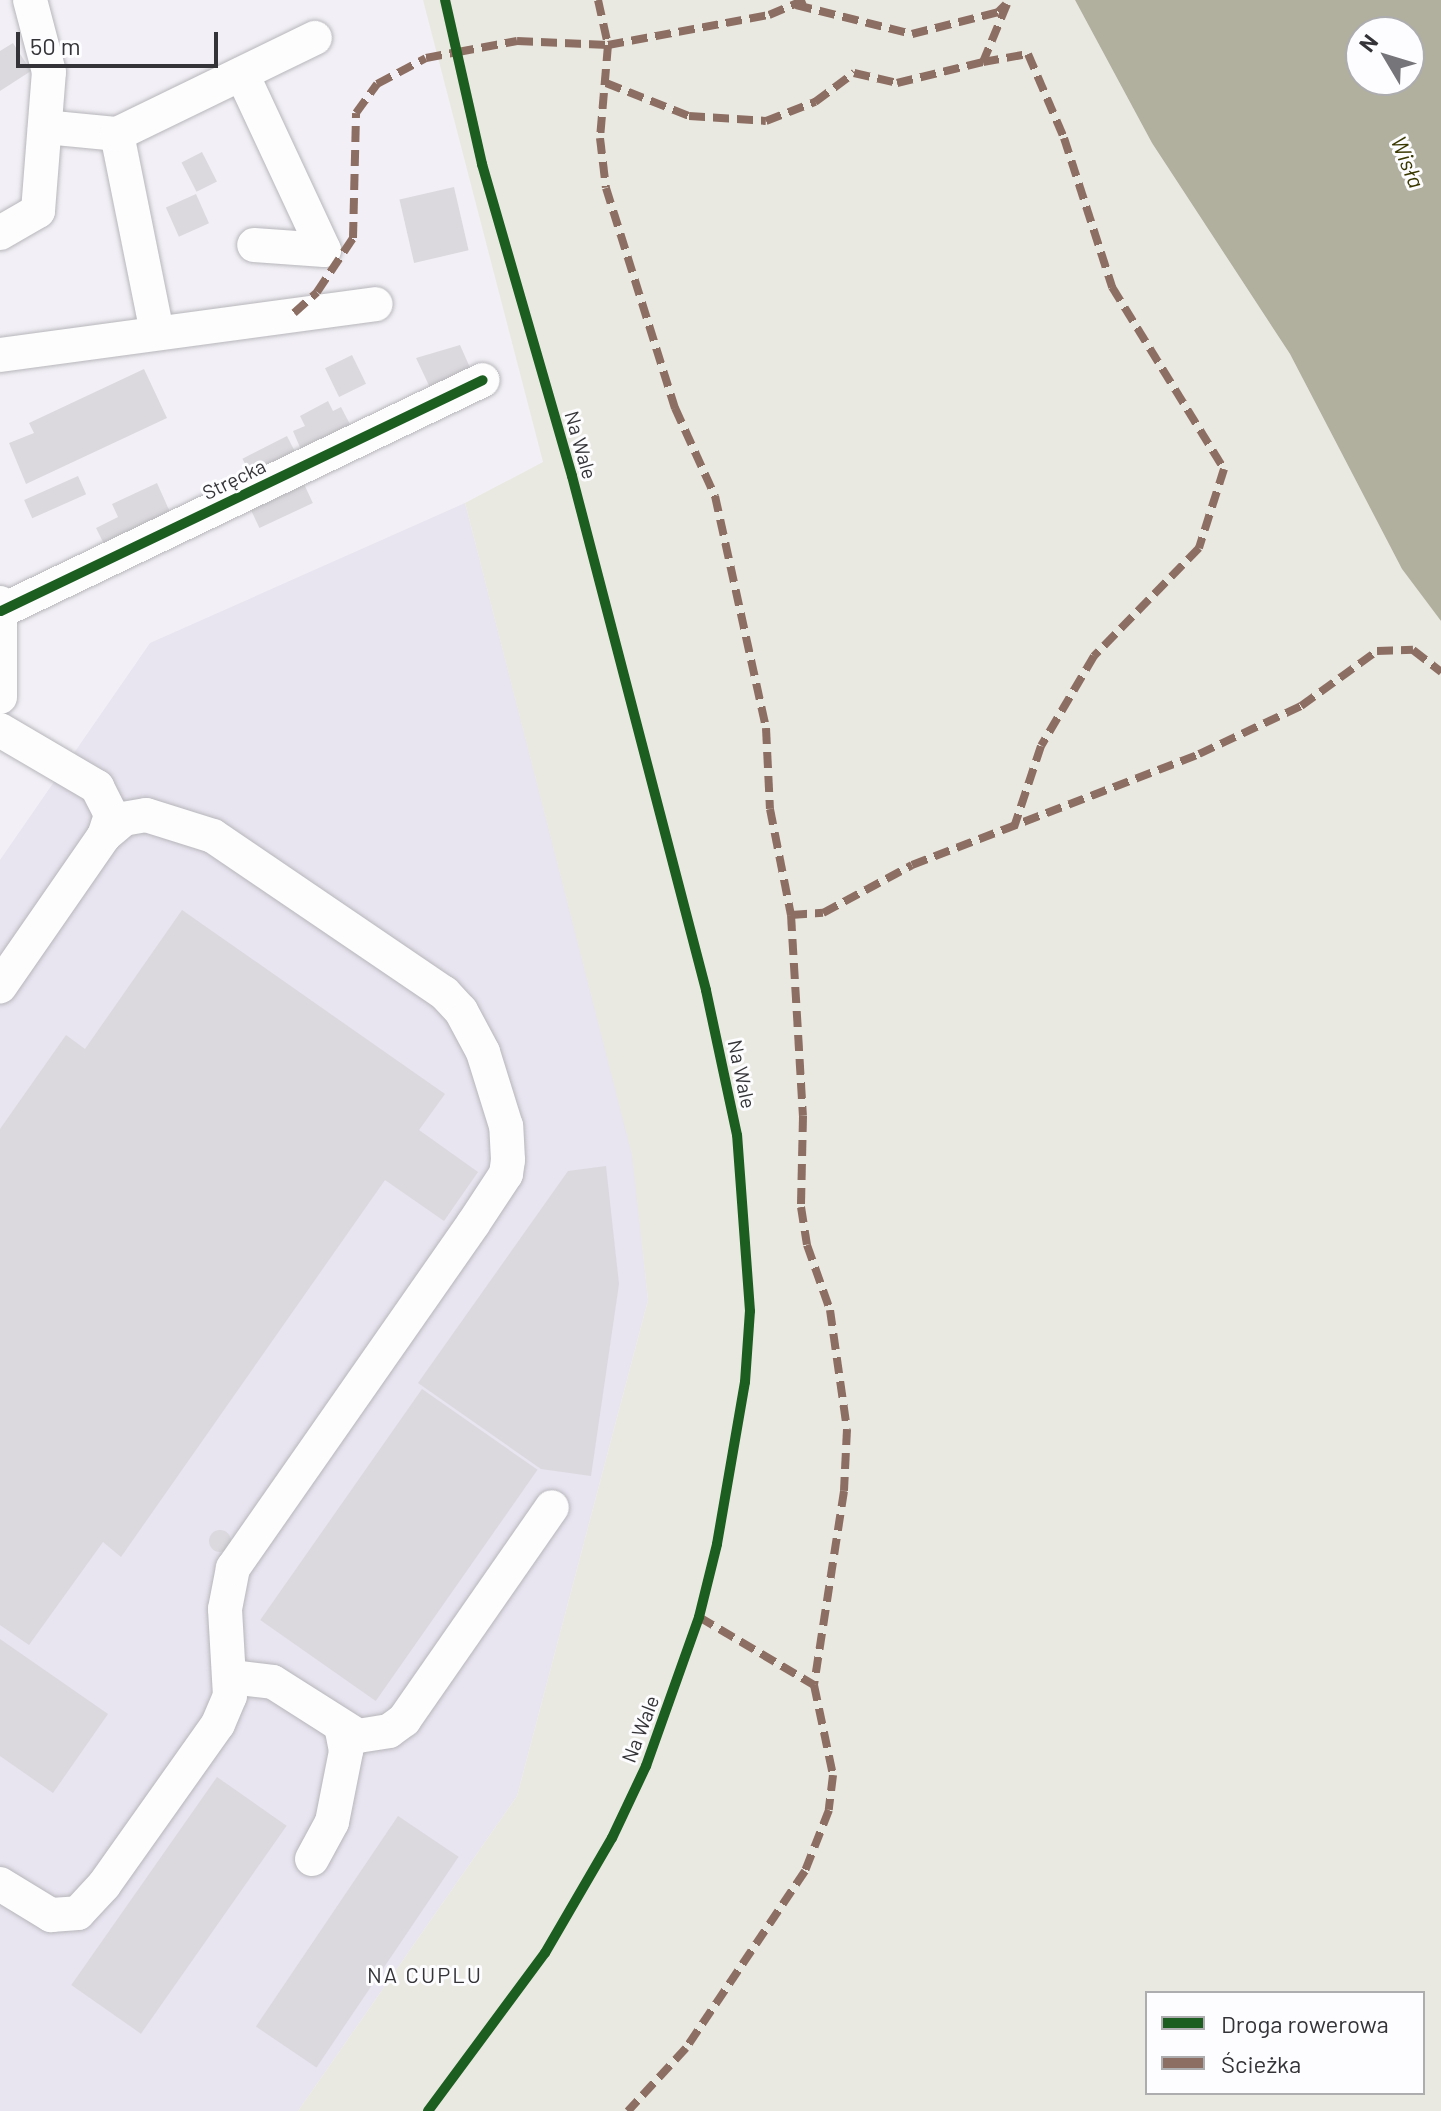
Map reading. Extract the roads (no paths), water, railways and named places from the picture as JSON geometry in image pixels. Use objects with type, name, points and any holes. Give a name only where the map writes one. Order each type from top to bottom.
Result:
[{"type":"street","points":[[0,233],[38,211],[49,72],[42,3]]},
{"type":"street","points":[[45,127],[117,134],[315,38]]},
{"type":"street","points":[[242,74],[324,250],[254,245]]},
{"type":"street","points":[[117,134],[157,332]]},
{"type":"street","points":[[0,355],[376,304]]},
{"type":"street","name":"Stręcka","points":[[1,607],[483,380]]},
{"type":"street","points":[[0,697],[1,607]]},
{"type":"street","points":[[0,730],[97,787],[162,818],[223,841],[444,993],[461,1011],[483,1052],[508,1144],[506,1174],[233,1568],[225,1609],[230,1696],[218,1724],[88,1905],[60,1917],[41,1912],[0,1884]]},
{"type":"street","points":[[97,787],[111,815],[104,836]]},
{"type":"street","points":[[0,986],[104,836],[124,819],[162,818]]},
{"type":"street","points":[[231,1677],[273,1682],[342,1730],[372,1736],[404,1720],[552,1507]]},
{"type":"street","points":[[312,1859],[332,1822],[346,1751],[342,1730]]},
{"type":"water","name":"Wisła","points":[[1075,0],[1441,0],[1441,621],[1402,569],[1290,354],[1152,143]]},
{"type":"district","name":"NA CUPLU","points":[[425,1975]]}]
